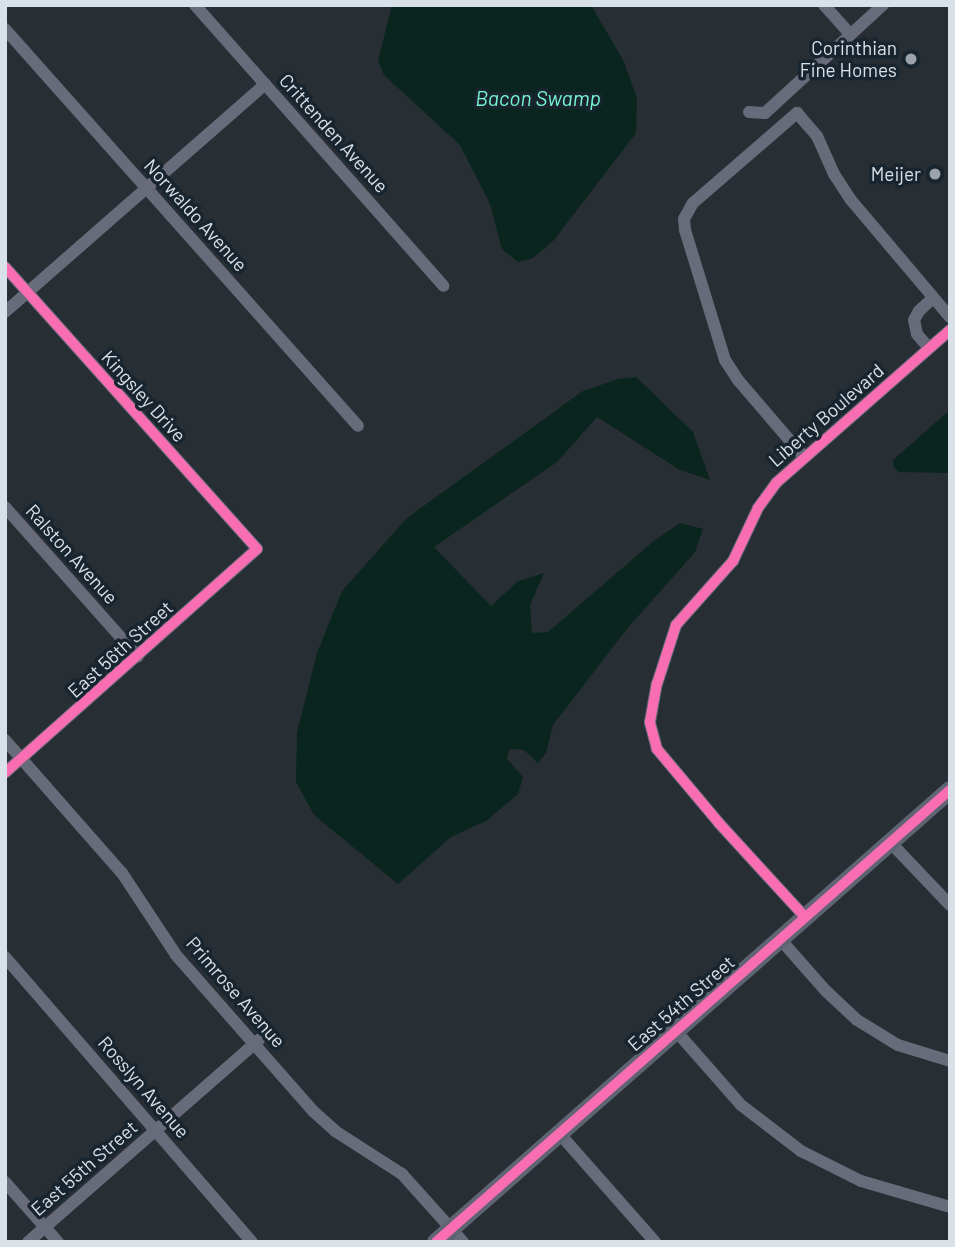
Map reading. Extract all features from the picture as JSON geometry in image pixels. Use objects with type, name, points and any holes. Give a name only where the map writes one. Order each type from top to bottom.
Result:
[{"type":"street","name":"Crittenden Avenue","points":[[195,5],[444,286]]},
{"type":"street","points":[[824,5],[850,34]]},
{"type":"street","points":[[748,112],[765,113],[883,5]]},
{"type":"street","name":"Norwaldo Avenue","points":[[5,29],[358,426]]},
{"type":"street","points":[[5,312],[265,84]]},
{"type":"street","points":[[804,457],[728,365],[684,219],[693,203],[797,113],[821,141],[841,187],[950,317]]},
{"type":"street","name":"Kingsley Drive","points":[[5,267],[257,549]]},
{"type":"street","points":[[929,348],[915,331],[914,320],[933,298]]},
{"type":"street","name":"Liberty Boulevard","points":[[805,917],[659,752],[653,741],[650,722],[657,684],[677,625],[733,561],[766,495],[804,457],[950,330]]},
{"type":"street","name":"Ralston Avenue","points":[[5,507],[138,657]]},
{"type":"street","name":"East 56th Street","points":[[5,773],[257,549]]},
{"type":"street","name":"Primrose Avenue","points":[[5,740],[122,873],[176,955],[257,1042],[326,1124],[402,1174],[457,1235]]},
{"type":"street","name":"East 54th Street","points":[[436,1242],[457,1235],[559,1133],[950,790]]},
{"type":"street","points":[[890,842],[950,905]]},
{"type":"street","points":[[780,939],[826,991],[857,1020],[898,1045],[950,1061]]},
{"type":"street","name":"Rosslyn Avenue","points":[[5,957],[252,1242]]},
{"type":"street","points":[[676,1031],[741,1105],[805,1154],[861,1181],[950,1207]]},
{"type":"street","name":"East 55th Street","points":[[28,1242],[257,1042]]},
{"type":"street","points":[[559,1133],[655,1242]]},
{"type":"street","points":[[5,1182],[58,1242]]},
{"type":"water","name":"Bacon Swamp","points":[[392,5],[591,5],[623,60],[637,98],[636,133],[554,240],[533,258],[518,262],[502,249],[490,204],[460,145],[384,75],[378,61]]},
{"type":"water","points":[[636,377],[693,432],[710,480],[680,470],[597,417],[557,462],[434,547],[491,606],[518,581],[544,573],[530,605],[532,633],[548,632],[655,540],[680,523],[703,529],[695,552],[626,630],[553,725],[546,753],[538,763],[524,750],[509,749],[507,759],[523,777],[518,794],[486,821],[451,837],[398,884],[314,815],[296,782],[297,732],[317,653],[342,591],[407,518],[583,391],[618,379]]},
{"type":"water","points":[[950,410],[950,473],[899,472],[894,468],[893,460]]},
{"type":"cycle path","points":[[5,267],[257,549],[5,773]]},
{"type":"cycle path","points":[[805,917],[719,823],[657,749],[650,722],[657,684],[676,625],[733,561],[758,508],[776,483],[950,330]]},
{"type":"cycle path","points":[[436,1242],[950,790]]},
{"type":"place","name":"Corinthian Fine Homes","points":[[911,59]]},
{"type":"place","name":"Meijer","points":[[935,174]]}]
